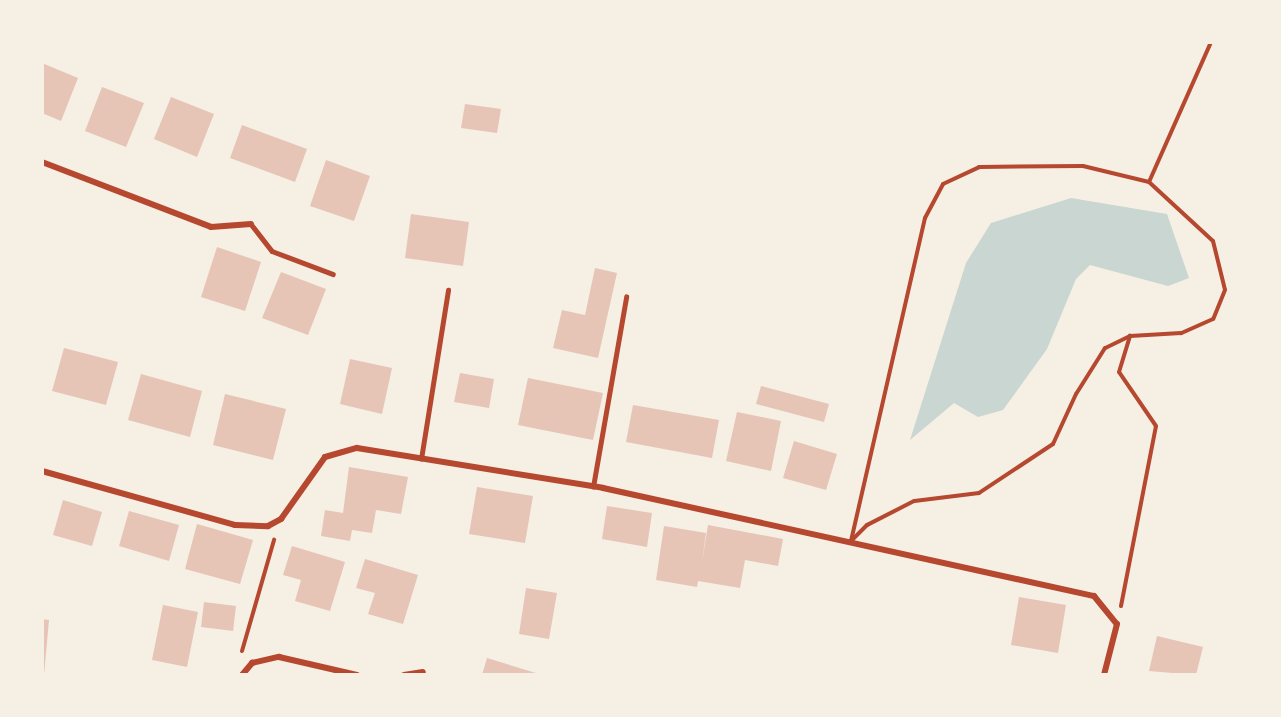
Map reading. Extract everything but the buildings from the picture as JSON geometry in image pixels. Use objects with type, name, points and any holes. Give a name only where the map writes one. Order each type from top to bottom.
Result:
[{"type":"street","points":[[42,162],[211,227],[251,224]]},
{"type":"street","points":[[42,471],[235,525],[268,526],[281,519],[325,456],[357,448],[593,487],[851,541],[1095,596],[1117,624],[1104,675]]},
{"type":"street","points":[[242,675],[252,663],[279,657],[357,675]]},
{"type":"street","points":[[404,675],[423,673]]},
{"type":"lane","points":[[251,224],[272,251],[333,274]]},
{"type":"lane","points":[[421,459],[448,290]]},
{"type":"lane","points":[[593,487],[627,297]]},
{"type":"path","points":[[1149,183],[1211,42]]},
{"type":"path","points":[[1083,166],[1149,183],[1213,241],[1224,290],[1213,320],[1181,333],[1130,336],[1105,348],[1076,394],[1053,444],[979,493],[914,501],[867,525],[851,541],[925,218],[943,184],[979,167],[1083,166]]},
{"type":"path","points":[[1117,624],[1156,426],[1119,372],[1130,336]]},
{"type":"path","points":[[242,653],[281,519]]},
{"type":"shaded area","points":[[1071,198],[1167,214],[1189,278],[1168,286],[1090,265],[1076,279],[1047,349],[1003,410],[978,417],[954,403],[910,440],[966,263],[991,223]]}]
